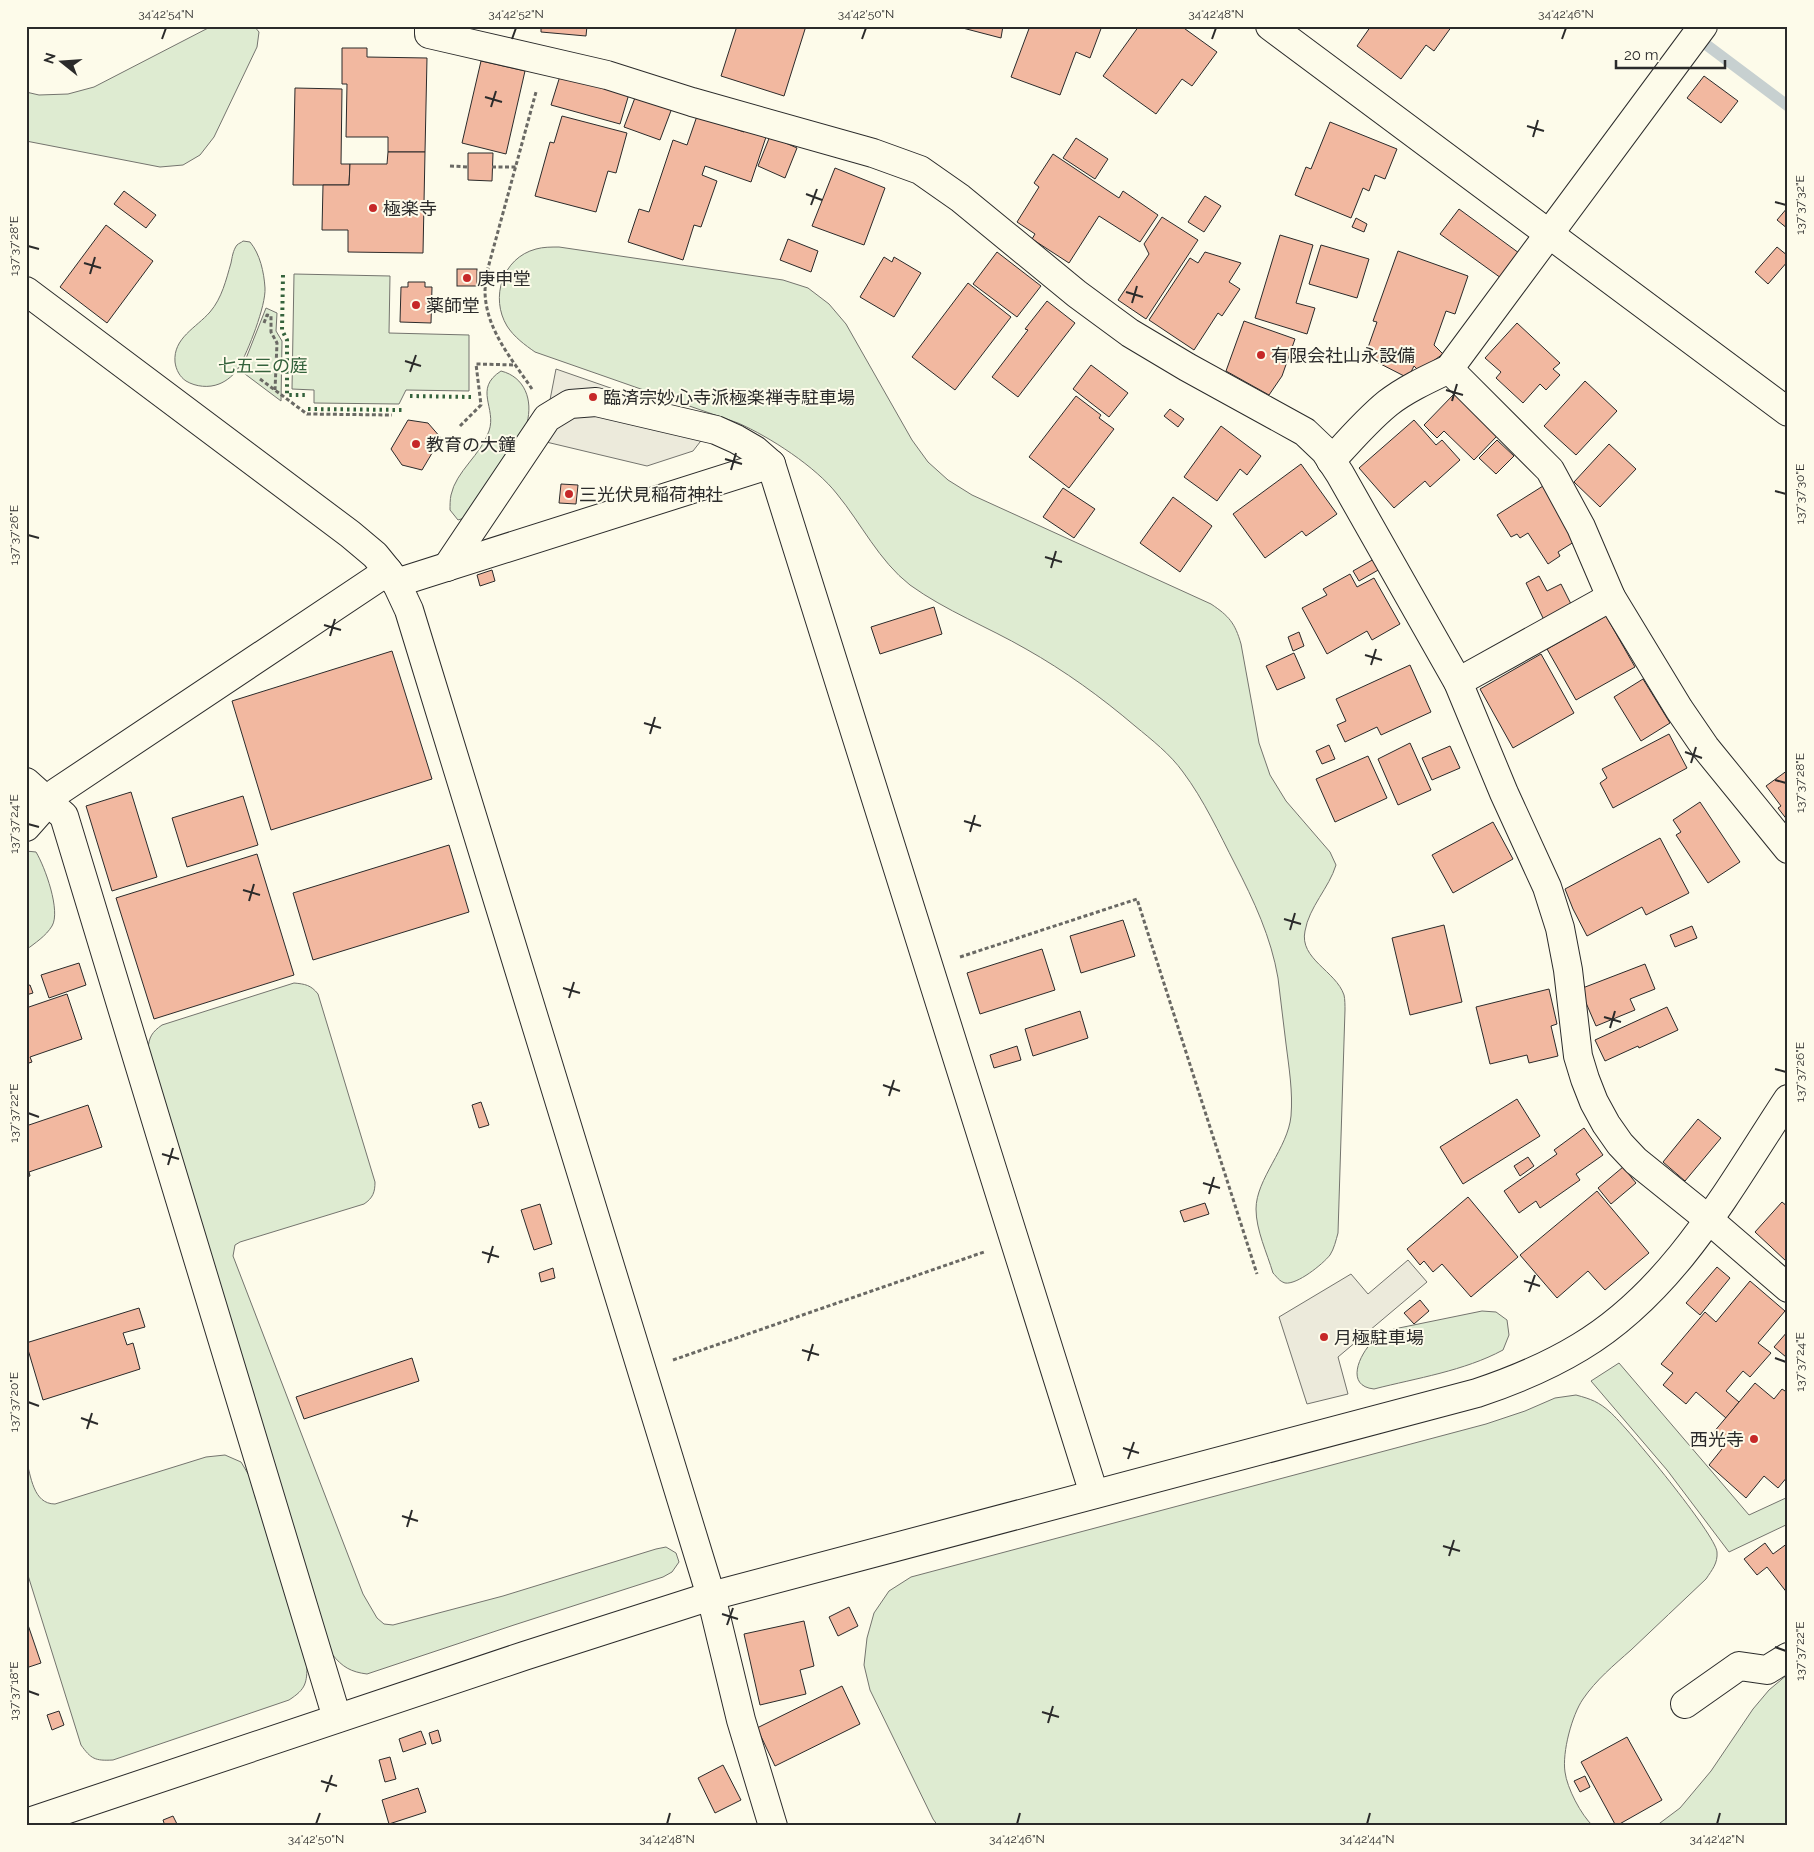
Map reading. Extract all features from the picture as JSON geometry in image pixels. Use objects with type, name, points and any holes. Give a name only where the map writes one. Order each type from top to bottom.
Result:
[{"type":"street","points":[[429,26],[429,34],[607,75],[692,102],[873,153],[920,170],[960,198],[1077,294],[1130,333],[1187,367],[1305,432],[1325,451],[1458,682],[1504,793],[1547,887],[1560,928],[1568,970],[1578,1056],[1584,1079],[1606,1124],[1620,1144],[1636,1161],[1708,1219],[1788,1288]]},
{"type":"street","points":[[1270,26],[1788,412]]},
{"type":"street","points":[[1331,461],[1363,426],[1389,403],[1418,384],[1449,369],[1703,26]]},
{"type":"street","points":[[26,291],[350,534],[375,554],[392,577],[408,610],[711,1596],[741,1720],[773,1826]]},
{"type":"street","points":[[1449,369],[1550,470],[1582,527],[1611,597],[1679,709],[1705,747],[1788,849]]},
{"type":"street","points":[[447,567],[531,439],[550,416],[570,404],[596,402],[716,430],[742,442],[771,464],[1094,1494]]},
{"type":"street","points":[[26,827],[57,792],[392,577],[447,567],[771,464]]},
{"type":"street","points":[[1458,682],[1611,597]]},
{"type":"street","points":[[26,782],[64,816],[337,1718]]},
{"type":"street","points":[[26,1823],[524,1656],[711,1596],[1477,1393],[1513,1381],[1548,1365],[1582,1346],[1613,1324],[1642,1299],[1693,1242],[1788,1099]]},
{"type":"street","points":[[1685,1704],[1739,1666],[1767,1670],[1788,1657]]},
{"type":"path","points":[[544,60],[488,268],[485,290],[487,312],[494,332],[550,416]]},
{"type":"path","points":[[450,166],[468,167]]},
{"type":"path","points":[[492,167],[516,167]]},
{"type":"path","points":[[264,323],[267,315],[272,316],[271,332],[277,343],[275,390]]},
{"type":"path","points":[[460,426],[481,405],[476,364],[516,365]]},
{"type":"path","points":[[260,379],[306,414],[392,416]]},
{"type":"path","points":[[929,967],[1137,900],[1257,1274]]},
{"type":"path","points":[[642,1371],[1015,1241]]},
{"type":"green space","points":[[212,26],[254,26],[259,32],[257,47],[214,137],[200,155],[183,165],[160,167],[26,141],[26,92],[39,95],[68,94],[94,87]]},
{"type":"green space","points":[[243,241],[250,242],[253,247],[259,258],[264,276],[265,296],[256,328],[239,367],[230,377],[222,383],[211,386],[194,385],[180,375],[175,362],[175,354],[182,340],[210,312],[218,301],[235,249]]},
{"type":"green space","points":[[559,247],[783,280],[808,288],[829,304],[846,324],[912,440],[928,462],[948,480],[972,495],[1211,604],[1230,621],[1241,644],[1259,743],[1270,775],[1286,801],[1330,852],[1336,865],[1307,922],[1305,931],[1307,949],[1340,987],[1344,995],[1345,1007],[1338,1233],[1330,1255],[1309,1273],[1296,1281],[1285,1283],[1273,1273],[1256,1217],[1257,1198],[1261,1186],[1284,1140],[1291,1116],[1290,1080],[1275,963],[1261,920],[1249,892],[1211,817],[1178,765],[1148,737],[1069,675],[1012,641],[938,603],[910,585],[889,565],[846,505],[828,484],[805,463],[778,444],[738,423],[535,352],[520,341],[507,326],[502,315],[500,292],[502,280],[507,270],[524,254],[539,248]]},
{"type":"green space","points":[[294,274],[390,276],[389,333],[469,335],[469,391],[406,390],[399,404],[314,403],[314,390],[292,389]]},
{"type":"green space","name":"七五三の庭","points":[[266,308],[277,313],[276,331],[282,341],[281,401],[241,371]]},
{"type":"green space","points":[[501,371],[516,378],[525,391],[529,406],[527,423],[468,517],[458,520],[450,510],[451,495],[458,478],[480,448],[489,431],[491,423],[487,392],[488,385]]},
{"type":"green space","points":[[26,851],[36,852],[40,859],[51,889],[55,910],[50,930],[26,950]]},
{"type":"green space","points":[[294,983],[308,986],[318,994],[375,1182],[374,1192],[364,1204],[240,1242],[235,1245],[233,1256],[363,1594],[377,1618],[384,1624],[393,1625],[503,1596],[666,1547],[676,1553],[679,1562],[672,1572],[663,1577],[367,1674],[347,1668],[332,1654],[148,1049],[152,1035],[162,1025]]},
{"type":"green space","points":[[1482,1311],[1496,1312],[1507,1320],[1509,1335],[1503,1350],[1456,1369],[1374,1389],[1365,1387],[1360,1382],[1357,1376],[1357,1369],[1363,1354],[1380,1335],[1394,1329]]},
{"type":"green space","points":[[1619,1363],[1749,1515],[1788,1497],[1788,1524],[1729,1552],[1667,1470],[1591,1381]]},
{"type":"green space","points":[[1576,1395],[1598,1403],[1619,1422],[1651,1458],[1687,1504],[1713,1542],[1717,1552],[1716,1563],[1706,1579],[1599,1679],[1583,1699],[1575,1714],[1566,1744],[1565,1772],[1575,1801],[1593,1826],[938,1826],[933,1819],[870,1690],[864,1665],[867,1638],[874,1613],[889,1591],[911,1577],[1486,1424],[1525,1411],[1555,1398]]},
{"type":"green space","points":[[225,1455],[241,1462],[250,1477],[307,1664],[307,1676],[304,1685],[289,1700],[113,1760],[94,1758],[81,1745],[26,1569],[26,1459],[37,1494],[48,1503],[55,1504],[206,1457]]},
{"type":"green space","points":[[1788,1674],[1788,1826],[1656,1826],[1680,1808],[1711,1771],[1753,1709],[1769,1690]]},
{"type":"shaded area","name":"臨済宗妙心寺派極楽禅寺駐車場","points":[[556,369],[714,424],[693,451],[647,466],[542,441]]},
{"type":"shaded area","name":"月極駐車場","points":[[1408,1260],[1427,1282],[1338,1357],[1348,1394],[1307,1404],[1279,1317],[1351,1274],[1368,1294]]},
{"type":"building","points":[[541,26],[587,26],[586,36],[541,32]]},
{"type":"building","points":[[737,26],[806,26],[784,96],[721,76]]},
{"type":"building","points":[[955,26],[1003,26],[1001,38]]},
{"type":"building","points":[[1030,26],[1102,26],[1090,58],[1076,52],[1060,95],[1011,77]]},
{"type":"building","points":[[1139,26],[1181,26],[1217,52],[1192,86],[1182,79],[1156,114],[1103,76]]},
{"type":"building","points":[[1371,26],[1452,26],[1434,51],[1426,45],[1401,79],[1357,46]]},
{"type":"building","points":[[342,48],[367,48],[367,57],[427,58],[425,152],[388,152],[388,137],[346,137],[347,84],[342,84]]},
{"type":"building","points":[[481,61],[525,71],[506,154],[462,143]]},
{"type":"building","points":[[560,76],[629,94],[620,124],[551,105]]},
{"type":"building","points":[[1704,76],[1738,101],[1721,123],[1687,98]]},
{"type":"building","points":[[295,88],[342,89],[341,164],[350,164],[349,185],[293,185]]},
{"type":"building","points":[[636,95],[672,108],[660,140],[624,127]]},
{"type":"building","points":[[562,116],[627,133],[616,173],[608,171],[596,212],[535,196],[550,142],[554,143]]},
{"type":"building","points":[[697,116],[744,132],[745,127],[767,134],[751,182],[705,166],[702,175],[717,181],[701,227],[694,225],[683,260],[628,242],[639,209],[649,212],[673,140],[687,145]]},
{"type":"building","points":[[1330,122],[1397,149],[1385,179],[1375,175],[1369,191],[1363,188],[1351,218],[1295,195],[1306,167],[1311,169]]},
{"type":"building","points":[[770,136],[797,148],[785,178],[758,166]]},
{"type":"building","points":[[1076,138],[1108,159],[1095,179],[1063,158]]},
{"type":"building","name":"極楽寺","points":[[388,152],[425,152],[423,253],[348,252],[348,230],[322,230],[323,185],[349,185],[350,164],[387,164]]},
{"type":"building","points":[[468,153],[493,153],[492,181],[468,180]]},
{"type":"building","points":[[1053,154],[1119,198],[1123,191],[1158,215],[1140,242],[1099,216],[1069,263],[1032,239],[1035,234],[1017,222],[1039,187],[1034,183]]},
{"type":"building","points":[[835,168],[885,188],[864,245],[812,226]]},
{"type":"building","points":[[124,191],[156,215],[146,228],[114,204]]},
{"type":"building","points":[[1205,196],[1221,206],[1204,232],[1188,222]]},
{"type":"building","points":[[1788,207],[1788,229],[1777,220]]},
{"type":"building","points":[[1459,209],[1519,253],[1501,278],[1440,234]]},
{"type":"building","points":[[1162,217],[1198,240],[1146,319],[1118,300],[1149,254],[1144,244]]},
{"type":"building","points":[[1356,218],[1367,224],[1364,232],[1352,227]]},
{"type":"building","points":[[106,225],[153,261],[107,323],[60,287]]},
{"type":"building","points":[[1280,235],[1313,245],[1296,303],[1315,308],[1307,334],[1255,318]]},
{"type":"building","points":[[788,239],[818,251],[811,272],[780,260]]},
{"type":"building","points":[[1321,245],[1369,259],[1357,298],[1309,284]]},
{"type":"building","points":[[1777,247],[1788,256],[1788,261],[1768,284],[1755,272]]},
{"type":"building","points":[[1398,251],[1468,276],[1455,314],[1446,311],[1434,345],[1443,354],[1419,371],[1414,366],[1408,378],[1365,356],[1377,322],[1373,321]]},
{"type":"building","points":[[997,252],[1041,286],[1017,317],[973,284]]},
{"type":"building","points":[[1205,252],[1241,263],[1229,282],[1240,289],[1222,316],[1218,313],[1194,350],[1149,320],[1190,258],[1198,263]]},
{"type":"building","points":[[884,257],[892,262],[894,257],[921,273],[894,317],[860,297]]},
{"type":"building","points":[[457,269],[477,269],[477,286],[457,286]]},
{"type":"building","points":[[408,282],[425,282],[425,287],[432,287],[431,323],[400,322],[401,287],[408,287]]},
{"type":"building","points":[[968,283],[1011,317],[955,390],[912,357]]},
{"type":"building","points":[[1047,301],[1075,323],[1018,397],[992,377],[1028,330],[1025,329]]},
{"type":"building","points":[[1244,321],[1295,339],[1282,376],[1269,395],[1226,371]]},
{"type":"building","points":[[1517,323],[1560,363],[1553,369],[1560,375],[1546,390],[1540,384],[1523,403],[1496,378],[1501,372],[1485,358]]},
{"type":"building","points":[[1091,365],[1128,393],[1109,417],[1073,389]]},
{"type":"building","points":[[1585,381],[1617,411],[1576,455],[1544,426]]},
{"type":"building","points":[[1454,394],[1497,436],[1474,460],[1444,431],[1437,438],[1424,425]]},
{"type":"building","points":[[1076,396],[1101,415],[1099,418],[1114,429],[1069,488],[1029,457]]},
{"type":"building","points":[[1170,409],[1184,419],[1178,427],[1164,416]]},
{"type":"building","name":"教育の大鐘","points":[[408,420],[428,423],[441,438],[422,470],[402,465],[391,449]]},
{"type":"building","points":[[1414,420],[1436,445],[1442,440],[1460,460],[1430,487],[1425,481],[1394,508],[1359,468]]},
{"type":"building","points":[[1221,426],[1261,456],[1247,475],[1240,469],[1217,501],[1184,477]]},
{"type":"building","points":[[1497,440],[1514,456],[1496,474],[1479,458]]},
{"type":"building","points":[[1609,444],[1636,469],[1600,507],[1574,482]]},
{"type":"building","points":[[1301,464],[1337,514],[1306,536],[1302,531],[1265,558],[1233,514]]},
{"type":"building","points":[[561,484],[578,485],[576,504],[559,503]]},
{"type":"building","points":[[1543,486],[1577,540],[1558,552],[1560,556],[1548,564],[1528,533],[1520,538],[1517,534],[1511,537],[1497,515]]},
{"type":"building","points":[[1063,488],[1095,509],[1074,538],[1043,517]]},
{"type":"building","points":[[1173,497],[1212,526],[1180,572],[1140,543]]},
{"type":"building","points":[[1374,559],[1380,569],[1359,581],[1353,571]]},
{"type":"building","points":[[492,570],[495,581],[480,586],[477,575]]},
{"type":"building","points":[[1350,574],[1357,587],[1374,578],[1400,624],[1372,640],[1367,631],[1327,654],[1302,608],[1327,595],[1323,589]]},
{"type":"building","points":[[1539,576],[1547,591],[1561,584],[1573,608],[1545,622],[1526,583]]},
{"type":"building","points":[[934,607],[942,634],[880,654],[871,627]]},
{"type":"building","points":[[1606,616],[1635,667],[1576,700],[1547,649]]},
{"type":"building","points":[[1299,632],[1304,646],[1293,651],[1288,637]]},
{"type":"building","points":[[392,651],[432,779],[271,830],[232,701]]},
{"type":"building","points":[[1294,653],[1305,678],[1277,690],[1266,666]]},
{"type":"building","points":[[1541,654],[1574,713],[1513,748],[1480,689]]},
{"type":"building","points":[[1410,665],[1431,712],[1381,735],[1377,727],[1345,742],[1337,725],[1346,721],[1336,699]]},
{"type":"building","points":[[1643,679],[1670,723],[1641,741],[1614,697]]},
{"type":"building","points":[[1669,734],[1687,768],[1613,808],[1600,783],[1607,778],[1602,769]]},
{"type":"building","points":[[1410,743],[1431,790],[1398,805],[1378,759]]},
{"type":"building","points":[[1329,745],[1335,759],[1322,764],[1316,751]]},
{"type":"building","points":[[1450,746],[1460,768],[1432,780],[1422,758]]},
{"type":"building","points":[[1368,756],[1387,798],[1335,822],[1316,779]]},
{"type":"building","points":[[1788,770],[1788,821],[1778,808],[1781,806],[1766,786]]},
{"type":"building","points":[[131,792],[157,877],[112,891],[86,806]]},
{"type":"building","points":[[243,796],[258,845],[187,867],[172,818]]},
{"type":"building","points":[[1700,802],[1740,862],[1708,883],[1676,835],[1681,832],[1673,820]]},
{"type":"building","points":[[1493,822],[1513,859],[1453,893],[1432,855]]},
{"type":"building","points":[[1660,838],[1689,893],[1646,915],[1642,907],[1587,936],[1565,889]]},
{"type":"building","points":[[449,845],[469,912],[313,960],[293,893]]},
{"type":"building","points":[[257,854],[294,975],[154,1019],[116,898]]},
{"type":"building","points":[[1123,920],[1135,956],[1081,973],[1070,936]]},
{"type":"building","points":[[1444,925],[1462,1002],[1410,1015],[1392,938]]},
{"type":"building","points":[[1692,926],[1697,938],[1675,947],[1670,935]]},
{"type":"building","points":[[1042,949],[1055,990],[980,1014],[967,973]]},
{"type":"building","points":[[79,963],[86,985],[49,998],[41,975]]},
{"type":"building","points":[[1645,964],[1655,989],[1630,999],[1635,1010],[1596,1026],[1580,989]]},
{"type":"building","points":[[30,985],[33,993],[26,995],[26,986]]},
{"type":"building","points":[[1549,989],[1557,1024],[1551,1026],[1558,1056],[1529,1063],[1527,1055],[1490,1064],[1476,1007]]},
{"type":"building","points":[[67,994],[82,1039],[30,1057],[32,1062],[26,1064],[26,1008]]},
{"type":"building","points":[[1667,1007],[1678,1030],[1605,1061],[1595,1040]]},
{"type":"building","points":[[1080,1011],[1088,1038],[1033,1056],[1025,1029]]},
{"type":"building","points":[[1017,1046],[1021,1060],[994,1068],[990,1055]]},
{"type":"building","points":[[1517,1099],[1540,1136],[1463,1184],[1440,1147]]},
{"type":"building","points":[[481,1102],[489,1125],[479,1128],[472,1105]]},
{"type":"building","points":[[88,1105],[102,1147],[29,1172],[30,1176],[26,1177],[26,1126]]},
{"type":"building","points":[[1698,1119],[1721,1138],[1685,1181],[1663,1162]]},
{"type":"building","points":[[1584,1128],[1603,1155],[1576,1174],[1580,1180],[1540,1208],[1536,1201],[1519,1213],[1504,1191],[1557,1154],[1554,1150]]},
{"type":"building","points":[[1528,1157],[1534,1166],[1520,1176],[1514,1166]]},
{"type":"building","points":[[1623,1167],[1636,1183],[1611,1204],[1598,1188]]},
{"type":"building","points":[[1597,1191],[1649,1253],[1605,1290],[1588,1271],[1557,1298],[1520,1255]]},
{"type":"building","points":[[1468,1197],[1518,1257],[1471,1297],[1442,1264],[1433,1272],[1424,1261],[1420,1265],[1407,1249]]},
{"type":"building","points":[[1782,1202],[1788,1207],[1788,1258],[1786,1261],[1755,1232]]},
{"type":"building","points":[[1205,1203],[1209,1214],[1184,1222],[1180,1211]]},
{"type":"building","points":[[540,1204],[552,1244],[534,1250],[521,1210]]},
{"type":"building","points":[[1717,1267],[1730,1278],[1700,1315],[1686,1303]]},
{"type":"building","points":[[553,1268],[555,1278],[541,1282],[539,1273]]},
{"type":"building","points":[[1750,1281],[1785,1311],[1758,1343],[1771,1353],[1750,1377],[1743,1371],[1726,1391],[1739,1402],[1726,1418],[1696,1392],[1686,1404],[1663,1385],[1673,1373],[1661,1364],[1705,1312],[1716,1322]]},
{"type":"building","points":[[1420,1300],[1429,1311],[1414,1324],[1404,1313]]},
{"type":"building","points":[[139,1308],[145,1327],[123,1333],[127,1345],[133,1343],[140,1369],[43,1400],[26,1343]]},
{"type":"building","points":[[1788,1331],[1788,1356],[1786,1357],[1774,1347]]},
{"type":"building","points":[[412,1358],[419,1381],[304,1419],[296,1397]]},
{"type":"building","name":"西光寺","points":[[1755,1383],[1774,1399],[1782,1389],[1788,1393],[1788,1476],[1778,1488],[1764,1476],[1746,1498],[1709,1465],[1726,1444],[1713,1433]]},
{"type":"building","points":[[1765,1543],[1773,1554],[1788,1543],[1788,1594],[1767,1567],[1757,1575],[1744,1559]]},
{"type":"building","points":[[849,1607],[858,1626],[838,1636],[829,1617]]},
{"type":"building","points":[[26,1619],[41,1663],[26,1668]]},
{"type":"building","points":[[804,1621],[814,1666],[800,1670],[806,1694],[760,1705],[744,1634]]},
{"type":"building","points":[[842,1686],[860,1724],[775,1766],[757,1728]]},
{"type":"building","points":[[59,1711],[64,1725],[52,1730],[47,1715]]},
{"type":"building","points":[[438,1730],[441,1741],[432,1744],[429,1733]]},
{"type":"building","points":[[421,1731],[426,1744],[403,1752],[399,1739]]},
{"type":"building","points":[[1627,1737],[1662,1800],[1616,1826],[1581,1762]]},
{"type":"building","points":[[390,1757],[396,1779],[385,1782],[379,1760]]},
{"type":"building","points":[[723,1765],[741,1800],[715,1813],[698,1778]]},
{"type":"building","points":[[1585,1776],[1590,1787],[1580,1792],[1574,1781]]},
{"type":"building","points":[[418,1788],[426,1812],[389,1824],[382,1800]]},
{"type":"building","points":[[173,1816],[177,1824],[165,1826],[163,1820]]},
{"type":"waterway","points":[[1708,46],[1788,106]]},
{"type":"hedge","points":[[283,275],[282,330],[287,340],[287,395],[308,395]]},
{"type":"hedge","points":[[410,396],[471,397]]},
{"type":"hedge","points":[[308,409],[402,410]]},
{"type":"place","name":"極楽寺","points":[[373,208]]},
{"type":"place","name":"庚申堂","points":[[467,278]]},
{"type":"place","name":"薬師堂","points":[[416,305]]},
{"type":"place","name":"有限会社山永設備","points":[[1261,355]]},
{"type":"place","name":"臨済宗妙心寺派極楽禅寺駐車場","points":[[593,397]]},
{"type":"place","name":"教育の大鐘","points":[[416,444]]},
{"type":"place","name":"三光伏見稲荷神社","points":[[569,494]]},
{"type":"place","name":"月極駐車場","points":[[1324,1337]]},
{"type":"place","name":"西光寺","points":[[1754,1439]]}]
